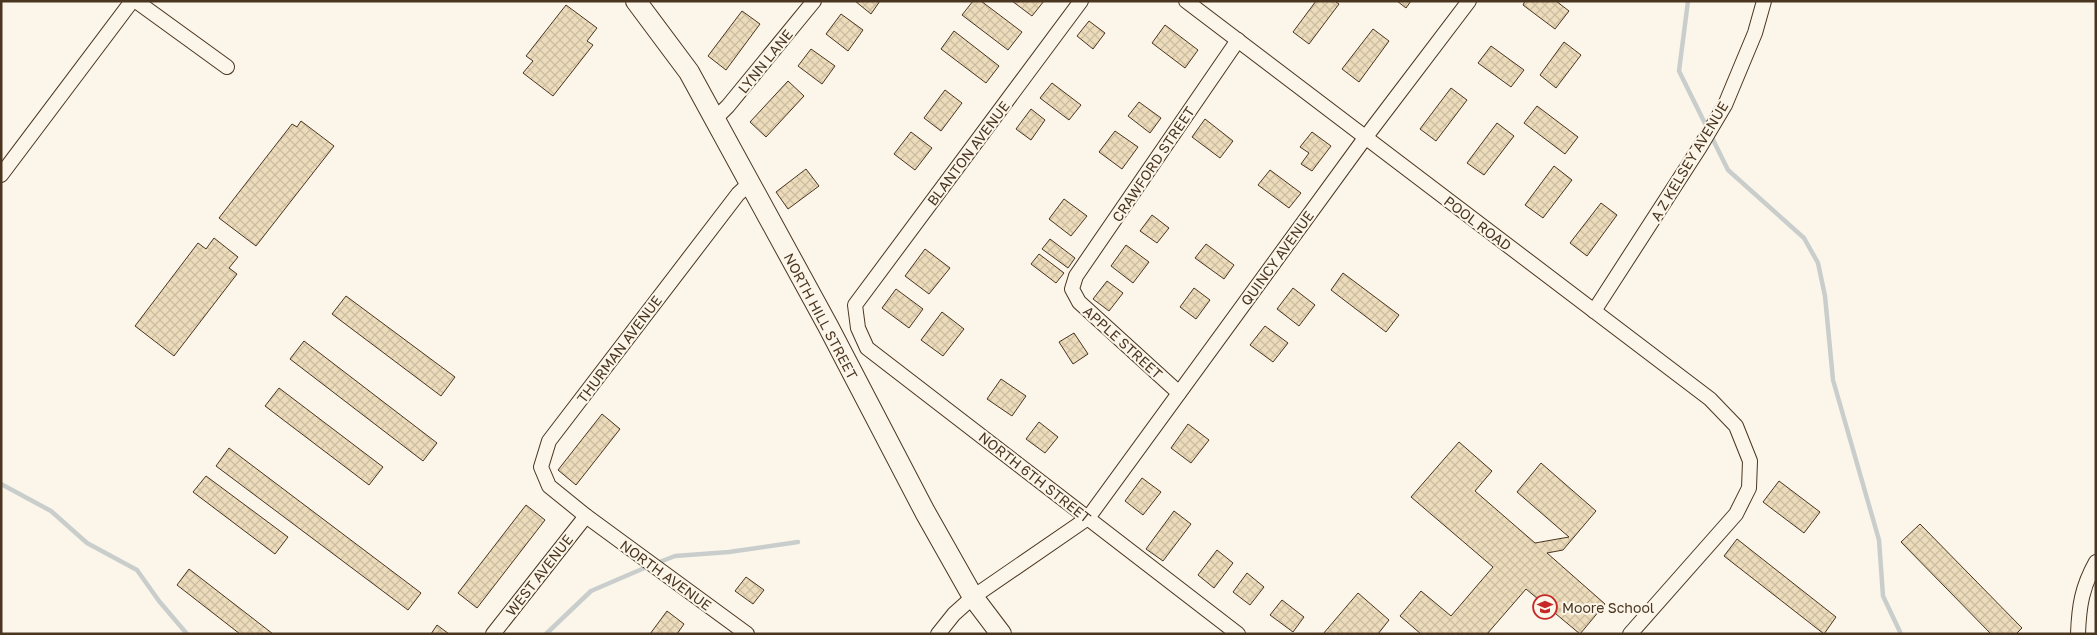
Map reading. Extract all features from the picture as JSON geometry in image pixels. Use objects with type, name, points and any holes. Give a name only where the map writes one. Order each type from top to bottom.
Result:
[{"type":"street","points":[[1,175],[132,1]]},
{"type":"street","points":[[136,1],[227,66]]},
{"type":"street","name":"NORTH HILL STREET","points":[[636,1],[689,72],[828,326],[925,512],[972,597],[1001,634]]},
{"type":"street","name":"LYNN LANE","points":[[715,119],[728,106],[814,1]]},
{"type":"street","name":"BLANTON AVENUE","points":[[855,304],[1081,1]]},
{"type":"street","name":"POOL ROAD","points":[[1186,1],[1710,399],[1736,426],[1750,461],[1749,488],[1736,514],[1630,634]]},
{"type":"street","name":"QUINCY AVENUE","points":[[938,634],[954,614],[972,597],[1088,518],[1365,138],[1469,1]]},
{"type":"street","name":"A Z KELSEY AVENUE","points":[[1594,311],[1725,105],[1755,33],[1764,1]]},
{"type":"street","name":"CRAWFORD STREET","points":[[1072,289],[1076,276],[1238,40]]},
{"type":"street","name":"THURMAN AVENUE","points":[[586,516],[549,486],[541,467],[549,441],[738,194],[749,184]]},
{"type":"street","name":"APPLE STREET","points":[[1072,289],[1078,302],[1179,393]]},
{"type":"street","name":"NORTH 6TH STREET","points":[[855,304],[858,328],[867,348],[1238,634]]},
{"type":"street","name":"WEST AVENUE","points":[[493,634],[586,516]]},
{"type":"street","name":"NORTH AVENUE","points":[[586,516],[747,634]]},
{"type":"street","points":[[2078,634],[2079,610],[2085,582],[2096,562]]},
{"type":"building","points":[[855,1],[880,1],[871,14]]},
{"type":"building","points":[[973,1],[981,1],[1022,32],[1008,50],[962,15]]},
{"type":"building","points":[[1012,1],[1044,1],[1032,16]]},
{"type":"building","points":[[1316,1],[1335,1],[1339,4],[1309,44],[1293,32]]},
{"type":"building","points":[[1397,1],[1411,1],[1406,8]]},
{"type":"building","points":[[1525,1],[1556,1],[1569,11],[1555,29],[1523,5]]},
{"type":"building","points":[[566,5],[597,28],[587,41],[593,45],[553,96],[523,73],[533,61],[526,56]]},
{"type":"building","points":[[742,11],[760,24],[726,70],[708,56]]},
{"type":"building","points":[[841,14],[863,30],[848,51],[826,34]]},
{"type":"building","points":[[1089,21],[1105,33],[1093,49],[1077,36]]},
{"type":"building","points":[[1165,25],[1198,50],[1185,68],[1152,43]]},
{"type":"building","points":[[1373,29],[1389,41],[1359,82],[1342,69]]},
{"type":"building","points":[[954,31],[999,66],[986,83],[941,49]]},
{"type":"building","points":[[1564,42],[1581,55],[1556,88],[1540,75]]},
{"type":"building","points":[[1491,46],[1524,70],[1511,87],[1478,63]]},
{"type":"building","points":[[811,49],[835,66],[822,84],[798,66]]},
{"type":"building","points":[[788,81],[804,96],[766,137],[750,122]]},
{"type":"building","points":[[1052,83],[1081,105],[1069,120],[1040,98]]},
{"type":"building","points":[[1451,88],[1467,100],[1436,141],[1420,129]]},
{"type":"building","points":[[945,90],[962,103],[941,131],[924,118]]},
{"type":"building","points":[[1139,102],[1161,118],[1150,133],[1128,116]]},
{"type":"building","points":[[1537,106],[1578,137],[1565,154],[1524,123]]},
{"type":"building","points":[[1031,109],[1045,120],[1031,140],[1016,129]]},
{"type":"building","points":[[1205,119],[1233,141],[1220,158],[1192,137]]},
{"type":"building","points":[[301,121],[334,146],[256,246],[219,218],[292,124],[297,127]]},
{"type":"building","points":[[1497,123],[1514,136],[1484,175],[1467,163]]},
{"type":"building","points":[[1115,131],[1138,147],[1122,169],[1099,152]]},
{"type":"building","points":[[911,132],[932,148],[915,170],[894,154]]},
{"type":"building","points":[[1312,132],[1331,146],[1312,171],[1301,164],[1309,153],[1300,147]]},
{"type":"building","points":[[1554,166],[1572,180],[1543,218],[1525,205]]},
{"type":"building","points":[[806,169],[819,186],[788,209],[776,192]]},
{"type":"building","points":[[1270,170],[1301,193],[1289,208],[1258,185]]},
{"type":"building","points":[[1064,199],[1087,216],[1071,236],[1049,219]]},
{"type":"building","points":[[1601,203],[1617,215],[1587,256],[1570,243]]},
{"type":"building","points":[[1152,215],[1169,228],[1157,243],[1140,231]]},
{"type":"building","points":[[214,238],[238,257],[229,268],[237,274],[174,356],[135,326],[198,243],[206,249]]},
{"type":"building","points":[[1050,239],[1075,258],[1068,268],[1042,249]]},
{"type":"building","points":[[1206,244],[1234,265],[1224,279],[1195,258]]},
{"type":"building","points":[[1126,245],[1149,262],[1133,283],[1111,266]]},
{"type":"building","points":[[925,249],[950,268],[929,294],[905,276]]},
{"type":"building","points":[[1039,254],[1064,273],[1056,283],[1031,264]]},
{"type":"building","points":[[1343,273],[1399,315],[1386,332],[1331,290]]},
{"type":"building","points":[[1107,281],[1123,293],[1109,311],[1093,299]]},
{"type":"building","points":[[1194,288],[1210,300],[1196,319],[1180,307]]},
{"type":"building","points":[[1293,288],[1315,305],[1299,326],[1277,309]]},
{"type":"building","points":[[896,289],[923,309],[909,328],[882,308]]},
{"type":"building","points":[[346,296],[455,377],[441,396],[332,314]]},
{"type":"building","points":[[942,312],[964,329],[943,356],[921,340]]},
{"type":"building","points":[[1265,326],[1288,343],[1273,362],[1250,345]]},
{"type":"building","points":[[1074,333],[1088,354],[1073,364],[1059,342]]},
{"type":"building","points":[[304,341],[437,443],[423,461],[290,359]]},
{"type":"building","points":[[1001,379],[1026,396],[1012,416],[987,399]]},
{"type":"building","points":[[279,388],[383,467],[369,485],[265,406]]},
{"type":"building","points":[[602,414],[620,429],[576,485],[558,470]]},
{"type":"building","points":[[1039,422],[1058,437],[1045,453],[1026,439]]},
{"type":"building","points":[[1188,424],[1209,440],[1191,463],[1171,448]]},
{"type":"building","points":[[1459,442],[1492,471],[1475,491],[1535,543],[1569,537],[1517,492],[1541,463],[1596,511],[1563,550],[1547,553],[1605,604],[1580,634],[1526,589],[1487,634],[1421,634],[1400,616],[1421,591],[1451,616],[1493,567],[1411,497]]},
{"type":"building","points":[[229,448],[421,593],[408,610],[216,466]]},
{"type":"building","points":[[206,476],[288,537],[275,554],[193,492]]},
{"type":"building","points":[[1142,478],[1161,492],[1143,515],[1125,501]]},
{"type":"building","points":[[1779,481],[1820,512],[1804,533],[1763,502]]},
{"type":"building","points":[[526,505],[545,520],[477,608],[458,593]]},
{"type":"building","points":[[1174,511],[1191,524],[1163,561],[1146,549]]},
{"type":"building","points":[[1920,524],[2022,628],[2016,634],[1991,634],[1901,542]]},
{"type":"building","points":[[1737,539],[1836,617],[1824,634],[1724,556]]},
{"type":"building","points":[[1217,550],[1233,563],[1214,588],[1198,575]]},
{"type":"building","points":[[189,569],[273,634],[240,634],[177,585]]},
{"type":"building","points":[[1247,573],[1264,587],[1250,605],[1233,592]]},
{"type":"building","points":[[746,577],[764,590],[753,604],[735,591]]},
{"type":"building","points":[[1358,593],[1389,620],[1378,634],[1323,634]]},
{"type":"building","points":[[1282,600],[1304,617],[1293,632],[1270,615]]},
{"type":"building","points":[[667,611],[684,624],[677,634],[650,634]]},
{"type":"building","points":[[437,625],[449,634],[431,634]]},
{"type":"waterway","points":[[1688,1],[1679,71],[1728,170],[1804,238],[1818,263],[1825,296],[1833,380],[1879,540],[1883,596],[1901,634]]},
{"type":"waterway","points":[[1,484],[51,511],[87,543],[137,570],[159,601],[187,634]]},
{"type":"waterway","points":[[657,563],[675,556],[729,552],[798,542]]},
{"type":"waterway","points":[[546,634],[591,591],[649,566]]},
{"type":"place","name":"Moore School","points":[[1545,607]]}]
